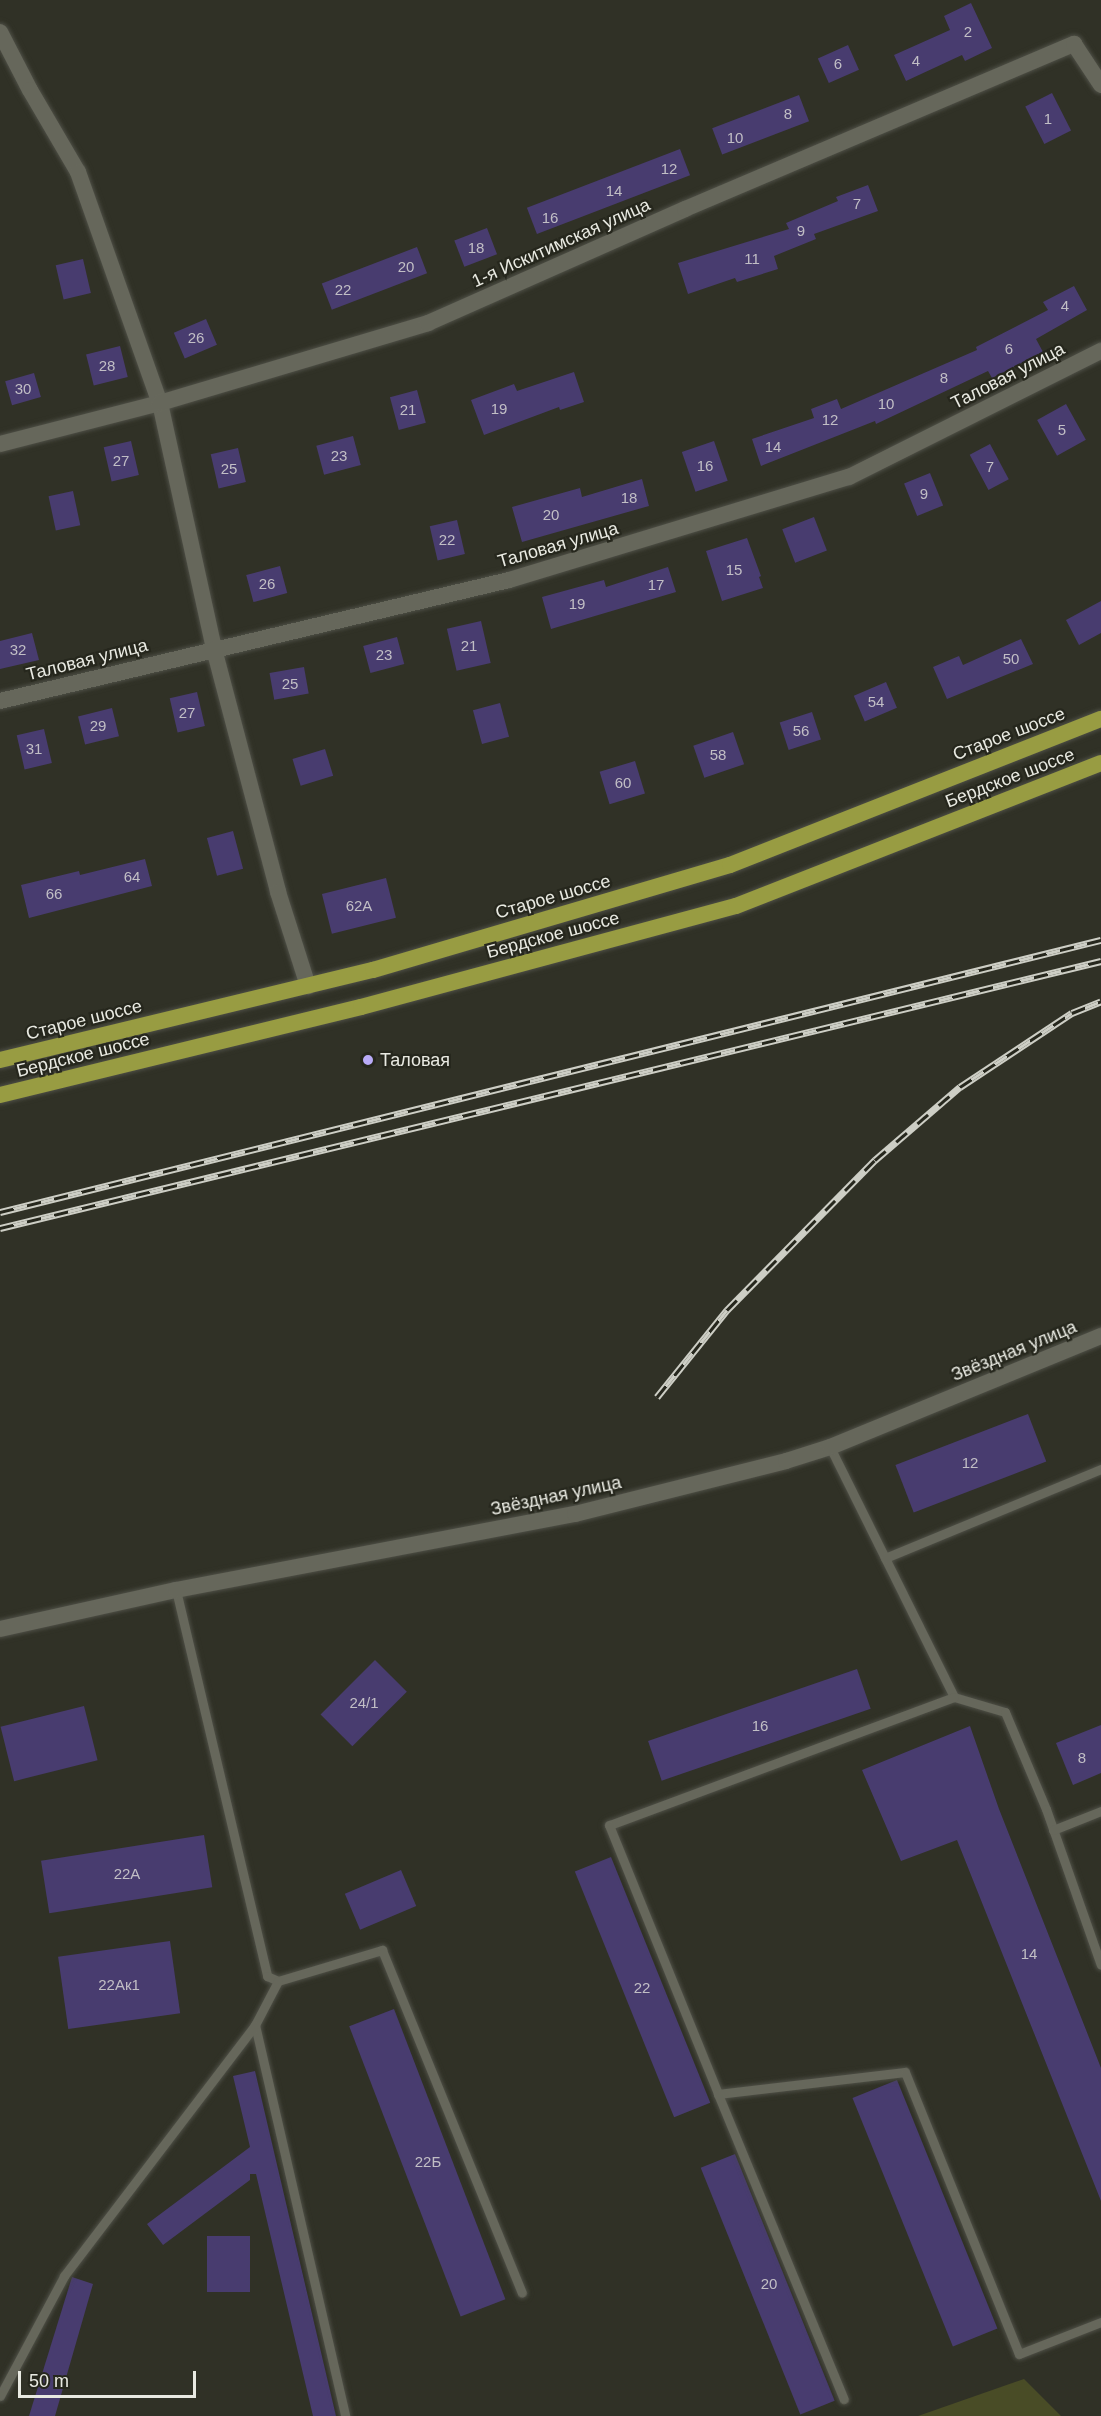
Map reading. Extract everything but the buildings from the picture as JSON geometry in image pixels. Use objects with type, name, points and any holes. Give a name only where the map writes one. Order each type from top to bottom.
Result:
[{"type":"highway","name":"Старое шоссе","points":[[0,1060],[373,970],[730,865],[1101,719]]},
{"type":"highway","name":"Бердское шоссе","points":[[0,1095],[361,1007],[736,906],[1101,763]]},
{"type":"street","points":[[0,32],[30,90],[78,172],[160,403],[214,649],[278,892],[308,986]]},
{"type":"street","name":"1-я Искитимская улица","points":[[0,444],[160,403],[428,323],[685,209],[1074,44],[1101,85]]},
{"type":"street","name":"Таловая улица","points":[[0,702],[509,580],[849,477],[1101,351]]},
{"type":"street","name":"Звёздная улица","points":[[0,1629],[176,1590],[574,1514],[830,1447],[1101,1336]]},
{"type":"lane","points":[[830,1447],[954,1697]]},
{"type":"lane","points":[[885,1558],[1101,1469]]},
{"type":"lane","points":[[176,1590],[267,1976],[278,1982]]},
{"type":"lane","points":[[844,2399],[609,1825],[954,1697],[1005,1712],[1053,1830],[1101,1965]]},
{"type":"lane","points":[[1053,1830],[1101,1811]]},
{"type":"lane","points":[[0,2396],[64,2276],[255,2025],[278,1982],[382,1950],[522,2293]]},
{"type":"lane","points":[[255,2025],[345,2416]]},
{"type":"lane","points":[[718,2094],[905,2072],[1019,2354],[1101,2322]]},
{"type":"green space","points":[[1024,2379],[1061,2416],[918,2416]]},
{"type":"railway","points":[[0,1212],[1101,940]]},
{"type":"railway","points":[[0,1228],[1101,961]]},
{"type":"railway","points":[[657,1397],[727,1310],[875,1160],[960,1087],[1072,1013],[1101,1001]]},
{"type":"place","name":"Таловая","points":[[368,1060]]}]
